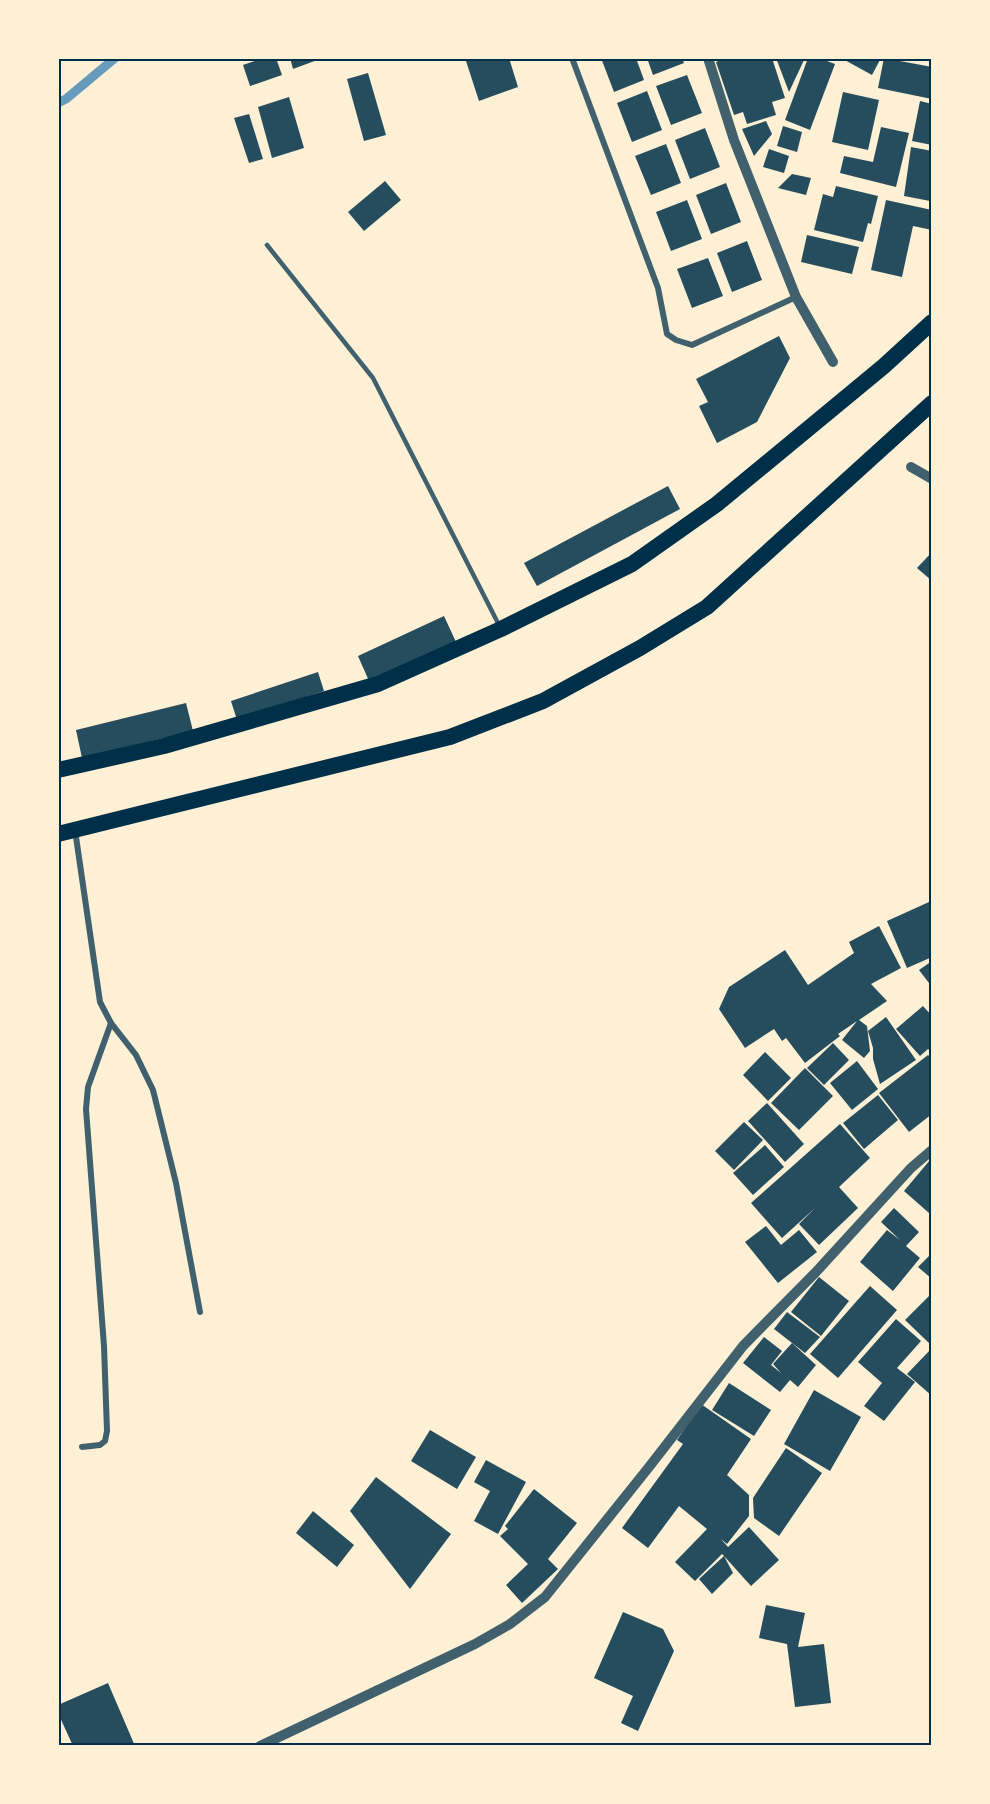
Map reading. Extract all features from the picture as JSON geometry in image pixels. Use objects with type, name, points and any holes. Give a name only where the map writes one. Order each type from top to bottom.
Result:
[{"type":"highway","points":[[58,770],[164,746],[378,684],[501,629],[632,564],[717,504],[884,366],[932,322]]},
{"type":"highway","points":[[67,832],[450,737],[543,701],[640,648],[708,607],[932,403]]},
{"type":"street","points":[[572,58],[658,288],[667,334],[676,340],[692,345],[796,297]]},
{"type":"street","points":[[708,58],[735,140],[796,297],[833,362]]},
{"type":"street","points":[[911,467],[932,480]]},
{"type":"street","points":[[67,832],[100,1002],[111,1023],[136,1055],[153,1090],[176,1183],[200,1312]]},
{"type":"street","points":[[82,1447],[100,1445],[105,1441],[107,1431],[104,1346],[86,1109],[88,1087],[111,1023]]},
{"type":"street","points":[[260,1746],[475,1644],[510,1624],[545,1597],[743,1346],[815,1273],[911,1168],[932,1150]]},
{"type":"lane","points":[[267,245],[374,378],[501,629]]},
{"type":"building","points":[[263,58],[276,58],[282,75],[250,86],[243,65]]},
{"type":"building","points":[[290,58],[320,58],[320,59],[293,69]]},
{"type":"building","points":[[465,58],[509,58],[518,87],[479,101]]},
{"type":"building","points":[[601,58],[636,58],[644,80],[614,92]]},
{"type":"building","points":[[647,58],[682,58],[684,63],[653,75]]},
{"type":"building","points":[[726,58],[772,58],[785,98],[772,102],[776,115],[747,124],[743,112],[734,115],[716,62]]},
{"type":"building","points":[[776,58],[805,58],[789,92]]},
{"type":"building","points":[[808,58],[819,58],[835,64],[810,130],[785,120]]},
{"type":"building","points":[[841,58],[881,58],[872,75]]},
{"type":"building","points":[[884,58],[932,67],[932,99],[878,88]]},
{"type":"building","points":[[368,73],[386,135],[364,141],[347,79]]},
{"type":"building","points":[[687,75],[702,113],[671,125],[656,86]]},
{"type":"building","points":[[647,91],[662,130],[632,142],[617,103]]},
{"type":"building","points":[[843,92],[879,100],[868,150],[832,142]]},
{"type":"building","points":[[289,97],[304,148],[272,158],[258,107]]},
{"type":"building","points":[[920,101],[932,104],[932,145],[912,141]]},
{"type":"building","points":[[249,114],[263,159],[249,163],[234,118]]},
{"type":"building","points":[[766,121],[772,134],[754,156],[742,129]]},
{"type":"building","points":[[783,126],[802,132],[797,152],[777,146]]},
{"type":"building","points":[[881,127],[909,133],[896,187],[840,173],[844,156],[873,162]]},
{"type":"building","points":[[705,128],[720,167],[690,179],[675,140]]},
{"type":"building","points":[[666,144],[681,183],[651,195],[635,156]]},
{"type":"building","points":[[911,147],[932,151],[930,201],[904,196]]},
{"type":"building","points":[[769,149],[789,156],[784,173],[763,167]]},
{"type":"building","points":[[792,174],[811,178],[806,195],[778,188]]},
{"type":"building","points":[[385,181],[401,200],[364,231],[348,212]]},
{"type":"building","points":[[726,183],[741,222],[711,234],[696,195]]},
{"type":"building","points":[[836,186],[878,196],[871,224],[868,223],[863,242],[814,230],[823,194],[833,197]]},
{"type":"building","points":[[687,200],[702,239],[671,251],[656,212]]},
{"type":"building","points":[[886,200],[932,210],[932,230],[913,226],[902,277],[871,270]]},
{"type":"building","points":[[807,235],[859,247],[852,274],[801,262]]},
{"type":"building","points":[[747,241],[762,280],[732,292],[717,253]]},
{"type":"building","points":[[708,258],[723,296],[692,308],[677,269]]},
{"type":"building","points":[[779,336],[790,358],[757,422],[717,443],[699,406],[708,402],[696,379]]},
{"type":"building","points":[[668,486],[680,509],[537,586],[524,563]]},
{"type":"building","points":[[932,552],[932,581],[917,568]]},
{"type":"building","points":[[444,616],[456,642],[369,681],[358,656]]},
{"type":"building","points":[[318,672],[324,691],[237,720],[231,701]]},
{"type":"building","points":[[186,703],[193,731],[82,758],[76,730]]},
{"type":"building","points":[[929,902],[932,907],[932,957],[907,968],[887,921]]},
{"type":"building","points":[[879,926],[901,968],[871,984],[887,1001],[859,1020],[867,1026],[870,1051],[864,1058],[842,1040],[857,1021],[838,1034],[840,1036],[805,1063],[786,1038],[782,1041],[774,1029],[745,1048],[719,1009],[729,987],[785,950],[808,985],[854,953],[849,942]]},
{"type":"building","points":[[932,961],[932,987],[919,970]]},
{"type":"building","points":[[923,1006],[932,1016],[932,1053],[928,1049],[920,1056],[896,1029]]},
{"type":"building","points":[[886,1017],[916,1060],[880,1084],[868,1031]]},
{"type":"building","points":[[833,1043],[849,1060],[824,1085],[807,1068]]},
{"type":"building","points":[[765,1052],[791,1078],[768,1101],[743,1075]]},
{"type":"building","points":[[928,1055],[932,1059],[932,1114],[909,1132],[879,1093]]},
{"type":"building","points":[[857,1061],[878,1089],[852,1110],[830,1083]]},
{"type":"building","points":[[805,1068],[833,1096],[799,1130],[771,1103]]},
{"type":"building","points":[[878,1095],[898,1120],[864,1149],[843,1123]]},
{"type":"building","points":[[767,1103],[804,1144],[785,1162],[748,1121]]},
{"type":"building","points":[[744,1122],[763,1140],[734,1170],[715,1151]]},
{"type":"building","points":[[840,1124],[870,1158],[839,1187],[858,1208],[819,1245],[799,1224],[815,1208],[782,1238],[751,1203]]},
{"type":"building","points":[[765,1145],[784,1167],[753,1195],[733,1173]]},
{"type":"building","points":[[930,1160],[932,1211],[929,1213],[904,1191]]},
{"type":"building","points":[[894,1208],[919,1232],[906,1246],[920,1258],[893,1291],[860,1262],[887,1230],[900,1240],[881,1222]]},
{"type":"building","points":[[766,1226],[781,1245],[799,1230],[817,1252],[778,1283],[745,1242]]},
{"type":"building","points":[[932,1253],[932,1279],[918,1267]]},
{"type":"building","points":[[819,1277],[849,1301],[821,1336],[791,1312]]},
{"type":"building","points":[[870,1286],[897,1310],[838,1378],[810,1354]]},
{"type":"building","points":[[932,1293],[932,1340],[929,1343],[905,1320]]},
{"type":"building","points":[[787,1312],[820,1337],[805,1353],[774,1329]]},
{"type":"building","points":[[896,1319],[921,1341],[897,1368],[915,1382],[884,1421],[864,1406],[882,1383],[858,1362]]},
{"type":"building","points":[[764,1337],[782,1351],[771,1365],[781,1373],[773,1364],[792,1343],[816,1365],[798,1387],[790,1380],[780,1392],[743,1363]]},
{"type":"building","points":[[932,1348],[932,1396],[907,1374]]},
{"type":"building","points":[[729,1383],[771,1410],[754,1436],[712,1410]]},
{"type":"building","points":[[814,1390],[861,1417],[830,1471],[784,1444]]},
{"type":"building","points":[[701,1404],[751,1439],[727,1475],[749,1495],[749,1516],[727,1544],[721,1539],[728,1547],[749,1527],[779,1560],[751,1586],[722,1554],[695,1581],[675,1562],[707,1529],[679,1506],[648,1548],[622,1528],[683,1444],[677,1440]]},
{"type":"building","points":[[430,1430],[476,1457],[457,1489],[411,1461]]},
{"type":"building","points":[[786,1448],[822,1473],[779,1536],[754,1518],[753,1498]]},
{"type":"building","points":[[486,1460],[526,1482],[498,1534],[474,1521],[490,1491],[474,1482]]},
{"type":"building","points":[[376,1477],[451,1534],[410,1589],[350,1511]]},
{"type":"building","points":[[534,1489],[577,1523],[548,1559],[558,1569],[522,1603],[506,1585],[528,1564],[500,1536],[508,1529],[505,1526]]},
{"type":"building","points":[[313,1511],[354,1545],[337,1567],[296,1533]]},
{"type":"building","points":[[724,1556],[733,1573],[712,1594],[699,1579]]},
{"type":"building","points":[[766,1605],[805,1613],[798,1647],[824,1644],[831,1703],[795,1707],[787,1644],[759,1638]]},
{"type":"building","points":[[623,1612],[663,1629],[674,1651],[638,1731],[621,1723],[633,1696],[594,1678]]},
{"type":"building","points":[[108,1683],[135,1746],[73,1746],[58,1713],[58,1705]]},
{"type":"waterway","points":[[58,103],[66,99],[115,58]]}]
